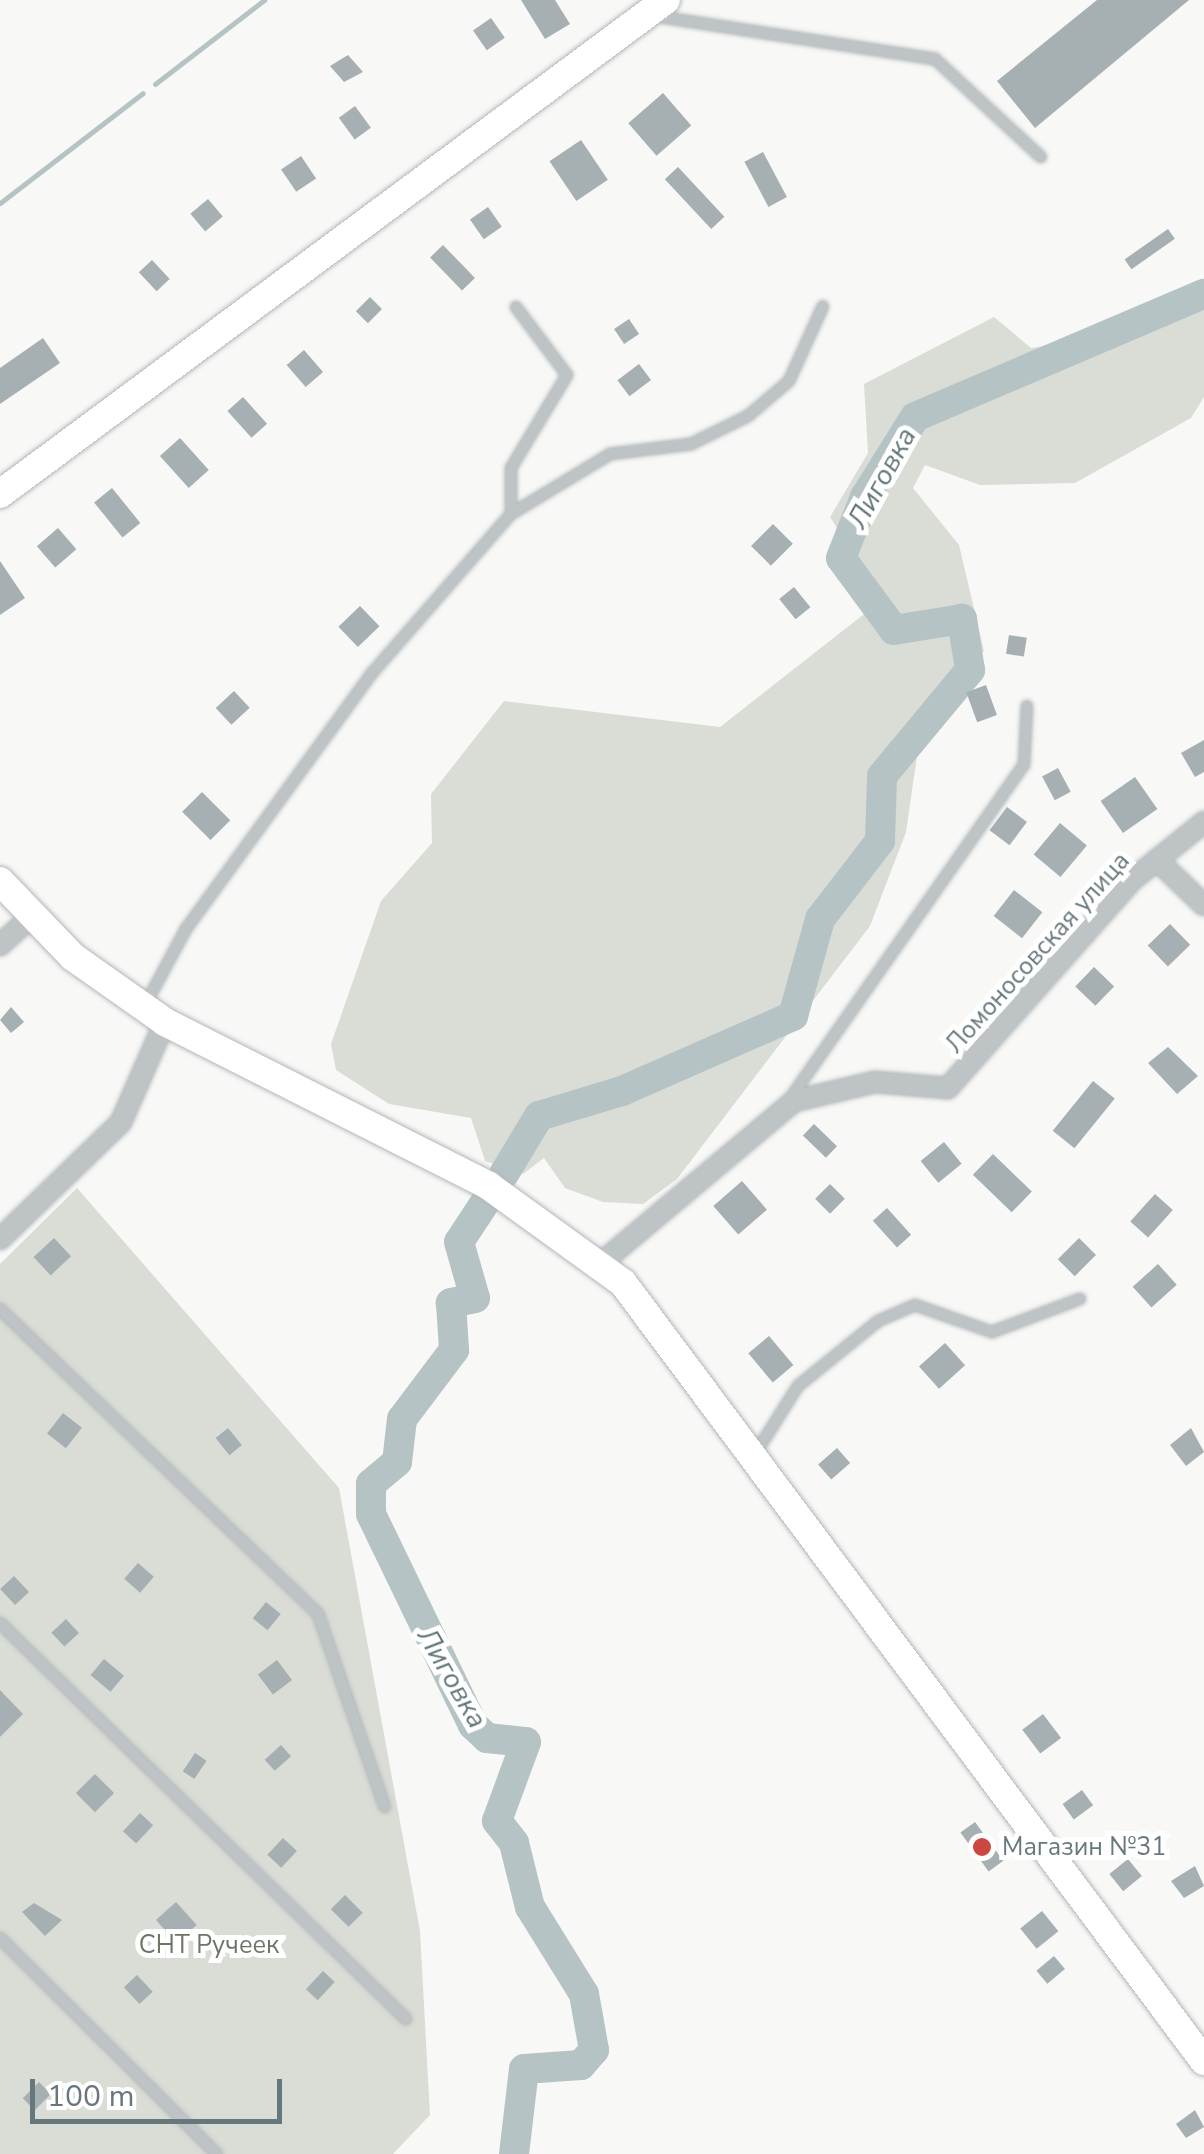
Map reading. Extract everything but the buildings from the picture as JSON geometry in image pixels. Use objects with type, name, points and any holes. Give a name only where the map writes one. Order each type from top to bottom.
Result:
[{"type":"main road","points":[[0,494],[655,8]]},
{"type":"main road","points":[[0,881],[32,916],[154,1014],[488,1186],[600,1264],[671,1339],[756,1454],[878,1635],[1203,2059]]},
{"type":"street","name":"Ломоносовская улица","points":[[600,1264],[784,1110],[875,1082],[948,1088],[1157,860],[1204,822]]},
{"type":"street","points":[[1157,860],[1204,905]]},
{"type":"street","points":[[0,945],[32,916]]},
{"type":"street","points":[[0,1239],[121,1122],[154,1014]]},
{"type":"lane","points":[[655,8],[935,59],[1041,158]]},
{"type":"lane","points":[[154,1014],[186,929],[373,672],[511,514],[610,454],[691,444],[748,416],[789,380],[823,306]]},
{"type":"lane","points":[[511,514],[510,468],[566,376],[516,307]]},
{"type":"lane","points":[[784,1110],[1024,766],[1026,706]]},
{"type":"lane","points":[[756,1454],[798,1386],[878,1322],[915,1304],[992,1332],[1080,1298]]},
{"type":"lane","points":[[0,1309],[318,1614],[386,1807]]},
{"type":"lane","points":[[0,1624],[406,2019]]},
{"type":"lane","points":[[0,1938],[218,2154]]},
{"type":"green space","points":[[1204,292],[1204,397],[1191,418],[1075,483],[980,485],[925,465],[913,488],[959,545],[984,651],[925,701],[906,832],[870,926],[677,1179],[643,1204],[603,1202],[565,1188],[544,1158],[523,1174],[485,1161],[471,1118],[389,1104],[336,1070],[331,1044],[381,901],[432,843],[431,794],[504,701],[720,727],[882,600],[830,517],[868,453],[864,384],[994,317],[1031,348],[1118,335]]},
{"type":"green space","name":"СНТ Ручеек","points":[[77,1188],[339,1488],[420,1931],[430,2115],[393,2154],[0,2154],[0,1264]]},
{"type":"waterway","points":[[155,84],[264,0]]},
{"type":"waterway","points":[[0,203],[143,93]]},
{"type":"waterway","name":"Лиговка","points":[[504,1174],[539,1116],[622,1091],[793,1016],[820,919],[880,841],[882,776],[970,670],[962,619],[894,630],[841,558],[865,497],[915,417],[1204,294]]},
{"type":"waterway","name":"Лиговка","points":[[484,1204],[459,1242],[475,1298],[451,1303],[454,1350],[402,1419],[397,1462],[371,1484],[371,1514],[473,1725],[487,1738],[526,1742],[497,1821],[514,1843],[530,1907],[584,1994],[594,2050],[581,2065],[524,2069],[514,2154]]},
{"type":"place","name":"Магазин №31","points":[[982,1847]]}]
